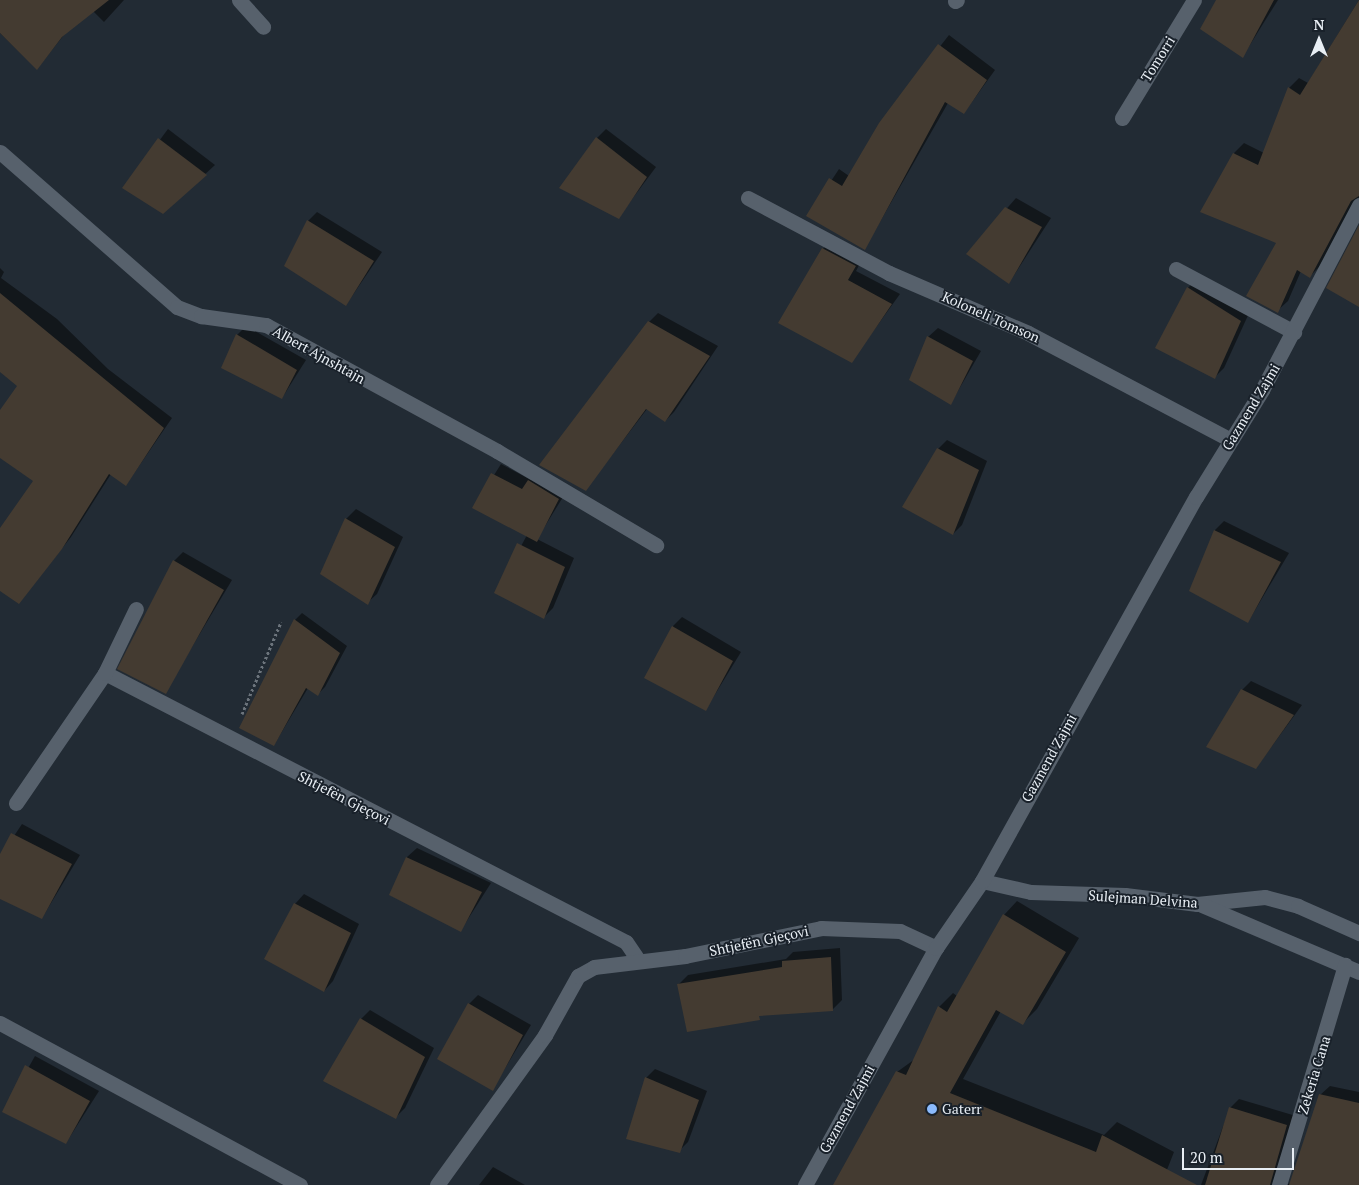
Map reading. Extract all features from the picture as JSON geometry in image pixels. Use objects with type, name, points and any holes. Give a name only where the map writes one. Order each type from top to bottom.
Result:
[{"type":"street","points":[[239,0],[263,27]]},
{"type":"street","name":"Tomorri","points":[[1122,118],[1194,0]]},
{"type":"street","name":"Albert Ajnshtajn","points":[[0,152],[178,307],[200,316],[266,325],[497,451],[656,545]]},
{"type":"street","name":"Koloneli Tomson","points":[[748,198],[889,273],[1028,333],[1231,440]]},
{"type":"street","name":"Gazmend Zajmi","points":[[805,1185],[936,948],[982,881],[1294,332],[1359,205]]},
{"type":"street","points":[[1176,269],[1294,332]]},
{"type":"street","points":[[16,803],[106,673],[136,609]]},
{"type":"street","name":"Shtjefën Gjeçovi","points":[[106,673],[626,942],[639,961]]},
{"type":"street","name":"Sulejman Delvina","points":[[982,881],[1031,892],[1134,896],[1197,904],[1265,897],[1298,906],[1359,933]]},
{"type":"street","points":[[1197,904],[1359,972]]},
{"type":"street","name":"Shtjefën Gjeçovi","points":[[437,1185],[545,1035],[578,976],[594,967],[639,961],[821,928],[900,931],[936,948]]},
{"type":"street","name":"Zekeria Cana","points":[[1279,1185],[1345,965]]},
{"type":"street","points":[[0,1023],[300,1185]]},
{"type":"path","points":[[230,736],[281,622]]},
{"type":"building","points":[[0,0],[109,0],[62,37],[37,70],[0,33]]},
{"type":"building","points":[[1216,0],[1274,0],[1243,58],[1200,29]]},
{"type":"building","points":[[1359,0],[1359,196],[1351,201],[1310,278],[1297,270],[1278,313],[1246,296],[1276,243],[1200,212],[1233,153],[1258,165],[1288,87],[1300,95]]},
{"type":"building","points":[[938,44],[987,80],[964,114],[945,102],[865,250],[806,216],[829,178],[842,186],[879,123]]},
{"type":"building","points":[[596,137],[647,177],[619,219],[559,188]]},
{"type":"building","points":[[158,138],[207,175],[163,214],[122,188]]},
{"type":"building","points":[[1005,207],[1042,227],[1009,284],[966,254]]},
{"type":"building","points":[[307,220],[374,261],[346,306],[284,266]]},
{"type":"building","points":[[1359,225],[1359,307],[1326,288]]},
{"type":"building","points":[[822,248],[856,266],[848,280],[892,304],[852,363],[778,323]]},
{"type":"building","points":[[1187,287],[1241,321],[1215,379],[1155,348]]},
{"type":"building","points":[[0,293],[164,428],[126,486],[109,474],[62,549],[19,604],[0,591],[0,528],[33,481],[0,458],[0,410],[17,386],[0,372]]},
{"type":"building","points":[[648,321],[710,356],[665,422],[646,409],[586,491],[539,465]]},
{"type":"building","points":[[236,334],[297,370],[282,399],[221,368]]},
{"type":"building","points":[[927,336],[973,361],[951,405],[909,380]]},
{"type":"building","points":[[937,448],[979,470],[953,535],[902,507]]},
{"type":"building","points":[[491,473],[522,489],[528,480],[559,499],[537,542],[472,508]]},
{"type":"building","points":[[345,518],[395,547],[368,605],[320,574]]},
{"type":"building","points":[[1214,530],[1281,562],[1248,623],[1189,591]]},
{"type":"building","points":[[517,543],[565,567],[544,619],[494,593]]},
{"type":"building","points":[[173,560],[224,590],[166,694],[117,669]]},
{"type":"building","points":[[294,619],[340,653],[318,696],[306,688],[274,746],[239,728]]},
{"type":"building","points":[[672,626],[733,661],[706,711],[644,678]]},
{"type":"building","points":[[1241,689],[1294,715],[1256,769],[1206,747]]},
{"type":"building","points":[[11,833],[72,864],[42,919],[0,899],[0,854]]},
{"type":"building","points":[[406,857],[482,892],[461,932],[389,895]]},
{"type":"building","points":[[294,903],[351,933],[324,992],[264,959]]},
{"type":"building","points":[[1003,914],[1066,952],[1023,1025],[996,1010],[950,1093],[1096,1152],[1102,1135],[1197,1185],[833,1185],[896,1071],[906,1075],[938,1006],[947,1012]]},
{"type":"building","points":[[831,957],[833,1011],[759,1016],[760,1020],[687,1032],[677,984],[782,967],[782,961]]},
{"type":"building","points":[[468,1003],[523,1035],[493,1091],[437,1059]]},
{"type":"building","points":[[360,1018],[425,1057],[396,1119],[323,1081]]},
{"type":"building","points":[[25,1065],[90,1101],[66,1144],[2,1112]]},
{"type":"building","points":[[645,1077],[699,1100],[680,1153],[626,1139]]},
{"type":"building","points":[[1319,1094],[1359,1103],[1359,1185],[1289,1185]]},
{"type":"building","points":[[1229,1107],[1287,1125],[1270,1185],[1205,1185]]},
{"type":"place","name":"Gaterr","points":[[932,1109]]}]
